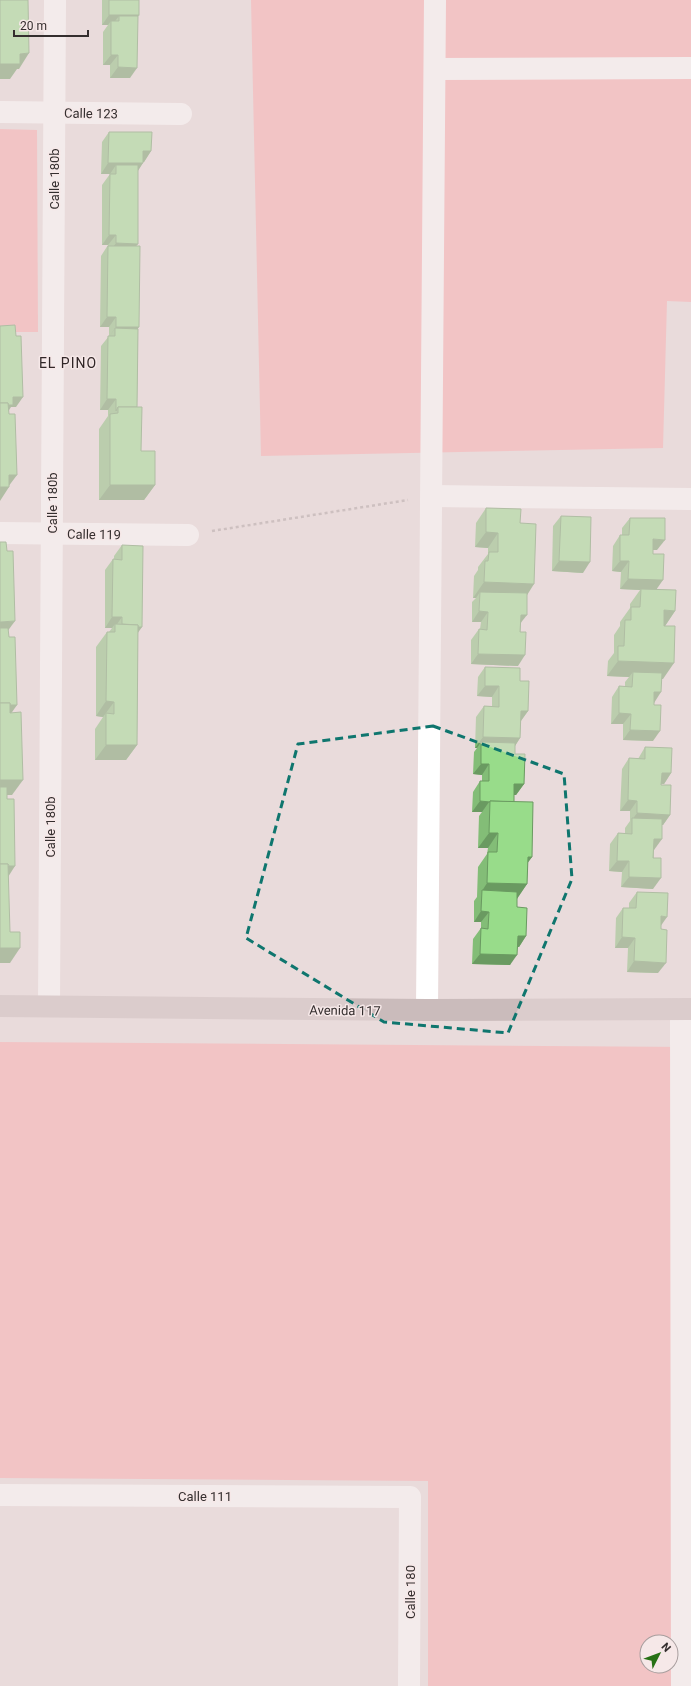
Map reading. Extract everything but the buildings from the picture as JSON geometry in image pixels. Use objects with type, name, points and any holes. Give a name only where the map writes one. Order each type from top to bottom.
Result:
[{"type":"street","name":"Calle 180b","points":[[49,1006],[55,0]]},
{"type":"street","points":[[428,1010],[435,0]]},
{"type":"street","points":[[435,69],[691,68]]},
{"type":"street","name":"Calle 123","points":[[0,112],[181,114]]},
{"type":"street","points":[[432,496],[691,499]]},
{"type":"street","name":"Calle 119","points":[[0,532],[188,535]]},
{"type":"street","name":"Avenida 117","points":[[0,1006],[428,1010],[686,1009]]},
{"type":"street","points":[[682,1686],[686,1009]]},
{"type":"street","name":"Calle 111","points":[[0,1495],[410,1498]]},
{"type":"street","name":"Calle 180","points":[[409,1686],[410,1498]]},
{"type":"path","points":[[188,535],[432,496]]},
{"type":"highlighted area","points":[[433,726],[564,774],[572,879],[508,1033],[384,1022],[246,938],[298,744]]},
{"type":"shaded area","points":[[251,0],[691,0],[691,302],[667,301],[663,448],[261,456]]},
{"type":"shaded area","points":[[0,129],[37,130],[38,332],[0,332]]},
{"type":"shaded area","points":[[0,1042],[691,1047],[691,1686],[428,1686],[428,1481],[0,1478]]},
{"type":"district","name":"EL PINO","points":[[68,363]]}]
